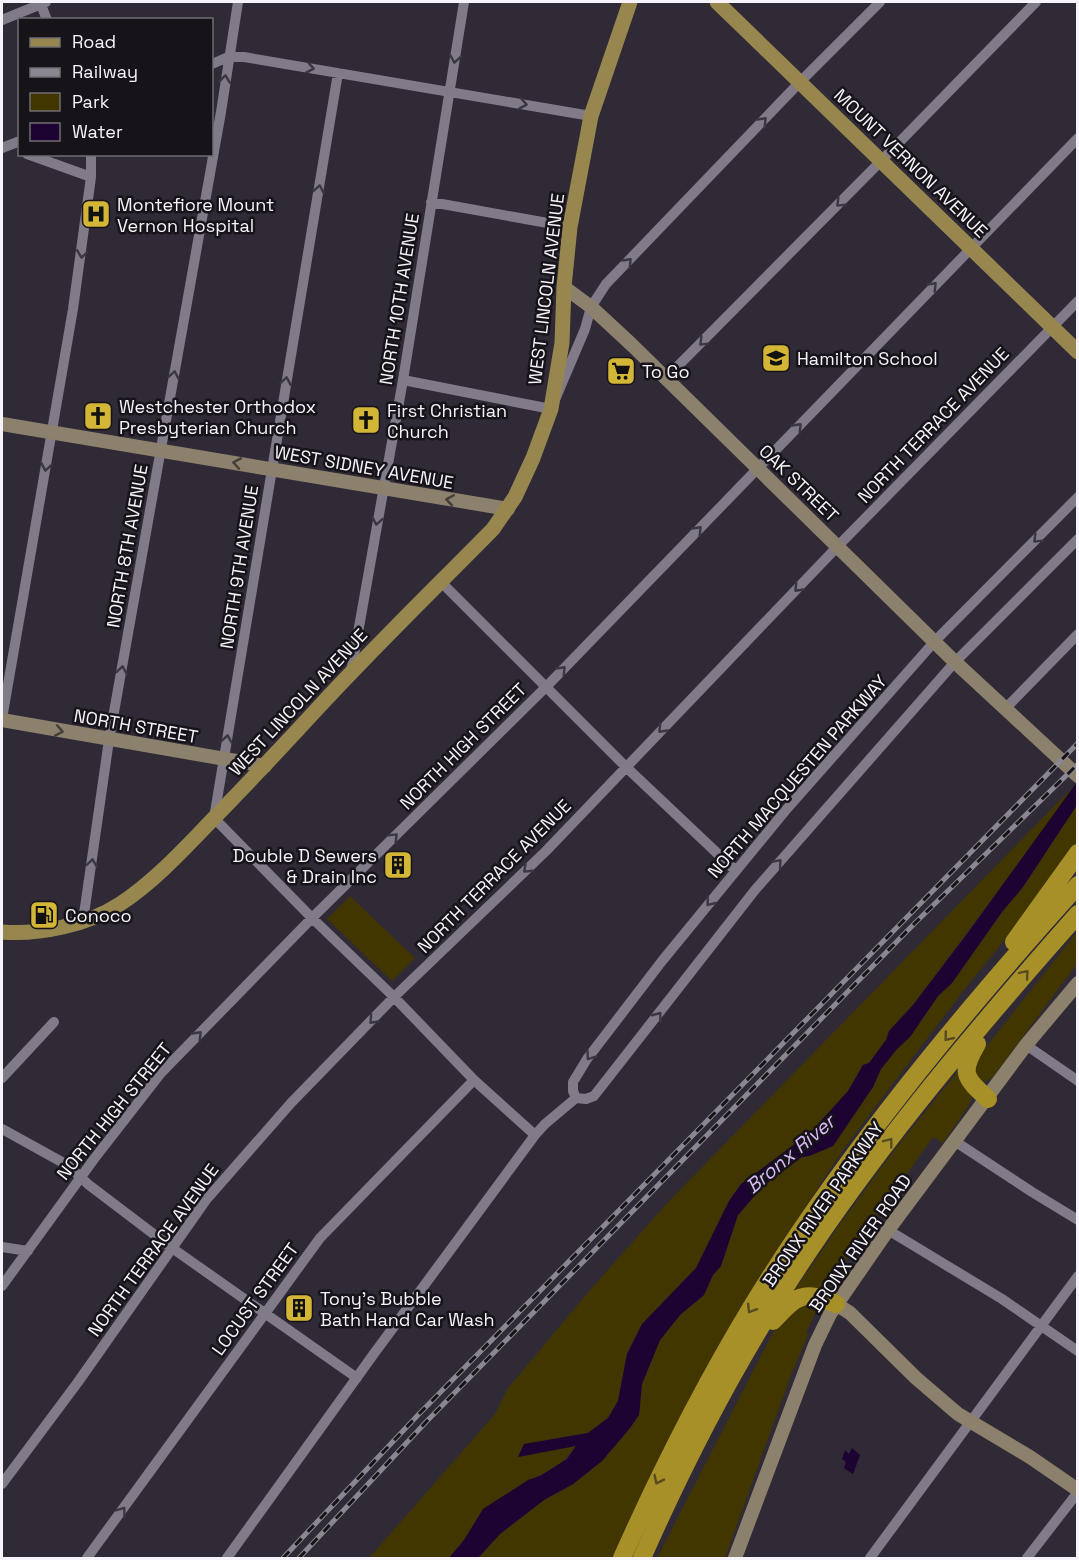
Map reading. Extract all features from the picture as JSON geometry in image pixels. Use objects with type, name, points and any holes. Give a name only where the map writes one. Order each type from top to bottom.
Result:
[{"type":"highway","points":[[985,992],[1021,931],[1077,853]]},
{"type":"highway","name":"BRONX RIVER PARKWAY","points":[[622,1558],[685,1425],[732,1340],[770,1278],[873,1133],[985,992],[1077,885]]},
{"type":"highway","name":"BRONX RIVER PARKWAY","points":[[642,1558],[689,1458],[749,1346],[791,1278],[926,1094],[1077,914]]},
{"type":"highway","points":[[988,1099],[968,1080],[965,1073],[966,1066],[1005,998]]},
{"type":"highway","points":[[749,1346],[787,1306],[801,1296],[814,1296],[836,1304]]},
{"type":"main road","name":"WEST LINCOLN AVENUE","points":[[2,932],[30,932],[83,921],[100,914],[120,904],[175,859],[351,672],[493,529],[508,509],[534,458],[550,409],[561,344],[570,227],[591,116],[630,2]]},
{"type":"main road","name":"MOUNT VERNON AVENUE","points":[[719,2],[1077,352]]},
{"type":"street","points":[[2,20],[43,2],[47,18]]},
{"type":"street","name":"NORTH 8TH AVENUE","points":[[83,921],[109,740],[221,112],[238,2]]},
{"type":"street","name":"NORTH 10TH AVENUE","points":[[351,672],[403,380],[464,2]]},
{"type":"street","name":"WEST LINCOLN AVENUE","points":[[550,409],[585,329],[591,307],[606,284],[880,2]]},
{"type":"street","points":[[666,378],[1036,2]]},
{"type":"street","points":[[213,64],[228,57],[244,57],[591,116]]},
{"type":"street","name":"NORTH 9TH AVENUE","points":[[214,818],[338,73]]},
{"type":"street","name":"NORTH HIGH STREET","points":[[2,1286],[81,1177],[161,1073],[312,918],[546,687],[1077,138]]},
{"type":"street","points":[[33,156],[91,177]]},
{"type":"street","points":[[2,720],[78,279],[91,177],[91,156]]},
{"type":"street","points":[[431,202],[570,227]]},
{"type":"street","name":"OAK STREET","points":[[564,288],[591,307],[666,378],[955,662],[1077,776]]},
{"type":"street","name":"NORTH TERRACE AVENUE","points":[[2,1484],[78,1382],[206,1200],[291,1103],[394,997],[546,850],[838,546],[1077,302]]},
{"type":"street","points":[[403,380],[550,409]]},
{"type":"street","name":"WEST SIDNEY AVENUE","points":[[2,424],[508,509]]},
{"type":"street","name":"NORTH MACQUESTEN PARKWAY","points":[[576,1098],[573,1082],[587,1059],[662,961],[785,811],[934,641],[1077,497]]},
{"type":"street","points":[[227,1558],[545,1124],[576,1098],[586,1099],[594,1096],[606,1083],[755,890],[955,662],[1077,539]]},
{"type":"street","points":[[441,582],[626,767],[736,871]]},
{"type":"street","points":[[1005,709],[1077,634]]},
{"type":"street","name":"NORTH STREET","points":[[2,720],[265,766]]},
{"type":"street","points":[[214,818],[474,1080],[535,1136]]},
{"type":"street","name":"BRONX RIVER ROAD","points":[[735,1558],[815,1345],[836,1304],[888,1230],[956,1142],[1026,1045],[1077,983]]},
{"type":"street","points":[[2,1078],[54,1022]]},
{"type":"street","points":[[1026,1045],[1077,1081]]},
{"type":"street","name":"LOCUST STREET","points":[[87,1558],[320,1238],[474,1080]]},
{"type":"street","points":[[2,1128],[69,1166],[172,1248],[357,1378]]},
{"type":"street","points":[[956,1142],[1077,1220]]},
{"type":"street","points":[[888,1230],[1002,1299],[1077,1351]]},
{"type":"street","points":[[2,1247],[28,1251]]},
{"type":"street","points":[[870,1558],[1077,1276]]},
{"type":"street","points":[[836,1304],[850,1313],[916,1378],[969,1422],[1030,1456],[1077,1491],[1028,1558]]},
{"type":"green space","points":[[1071,789],[1069,796],[913,1005],[889,1031],[886,1040],[869,1063],[863,1065],[848,1091],[811,1132],[741,1184],[729,1201],[696,1268],[642,1324],[627,1354],[618,1401],[608,1418],[588,1433],[524,1444],[519,1457],[576,1445],[556,1467],[528,1480],[464,1540],[449,1558],[369,1558],[495,1414],[508,1388],[669,1201]]},
{"type":"green space","points":[[1077,805],[1077,842],[1033,905],[964,990],[842,1151],[785,1239],[632,1515],[612,1558],[478,1558],[500,1534],[544,1500],[573,1484],[602,1461],[630,1428],[639,1415],[642,1384],[660,1340],[680,1315],[704,1295],[713,1275],[721,1266],[738,1215],[763,1186],[802,1157],[833,1146],[873,1087],[881,1069],[910,1037],[938,996],[952,983],[1002,912],[1023,887]]},
{"type":"green space","points":[[350,896],[415,958],[392,981],[327,919]]},
{"type":"green space","points":[[1077,932],[1077,964],[992,1078],[982,1083],[971,1066]]},
{"type":"green space","points":[[959,1070],[972,1094],[971,1102],[943,1143],[933,1137],[828,1285],[837,1291],[833,1295],[790,1297],[895,1149]]},
{"type":"green space","points":[[797,1303],[819,1305],[806,1333],[808,1335],[791,1375],[725,1558],[657,1558],[771,1336],[788,1311]]},
{"type":"water","name":"Bronx River","points":[[1077,782],[1077,805],[1023,887],[1002,912],[952,983],[938,996],[910,1037],[881,1069],[873,1087],[833,1146],[802,1157],[763,1186],[738,1215],[721,1266],[713,1275],[704,1295],[680,1315],[660,1340],[642,1384],[639,1415],[630,1428],[602,1461],[573,1484],[544,1500],[500,1534],[478,1558],[449,1558],[464,1540],[483,1509],[528,1480],[540,1476],[567,1459],[576,1446],[518,1457],[524,1444],[588,1433],[608,1418],[618,1401],[627,1354],[642,1324],[696,1268],[729,1201],[741,1184],[811,1132],[848,1091],[863,1065],[869,1063],[886,1040],[889,1031],[913,1005],[967,934]]},
{"type":"water","points":[[852,1448],[860,1455],[853,1474],[844,1468],[846,1462],[842,1459],[845,1450],[849,1454]]},
{"type":"railway","points":[[283,1558],[418,1415],[1078,743]]},
{"type":"railway","points":[[299,1558],[426,1422],[915,923],[1078,764]]},
{"type":"place","name":"Montefiore Mount Vernon Hospital","points":[[96,214]]},
{"type":"place","name":"Hamilton School","points":[[776,358]]},
{"type":"place","name":"To Go","points":[[621,371]]},
{"type":"place","name":"Westchester Orthodox Presbyterian Church","points":[[98,416]]},
{"type":"place","name":"First Christian Church","points":[[366,420]]},
{"type":"place","name":"Double D Sewers & Drain Inc","points":[[398,865]]},
{"type":"place","name":"Conoco","points":[[44,915]]},
{"type":"place","name":"Tony's Bubble Bath Hand Car Wash","points":[[299,1308]]}]
